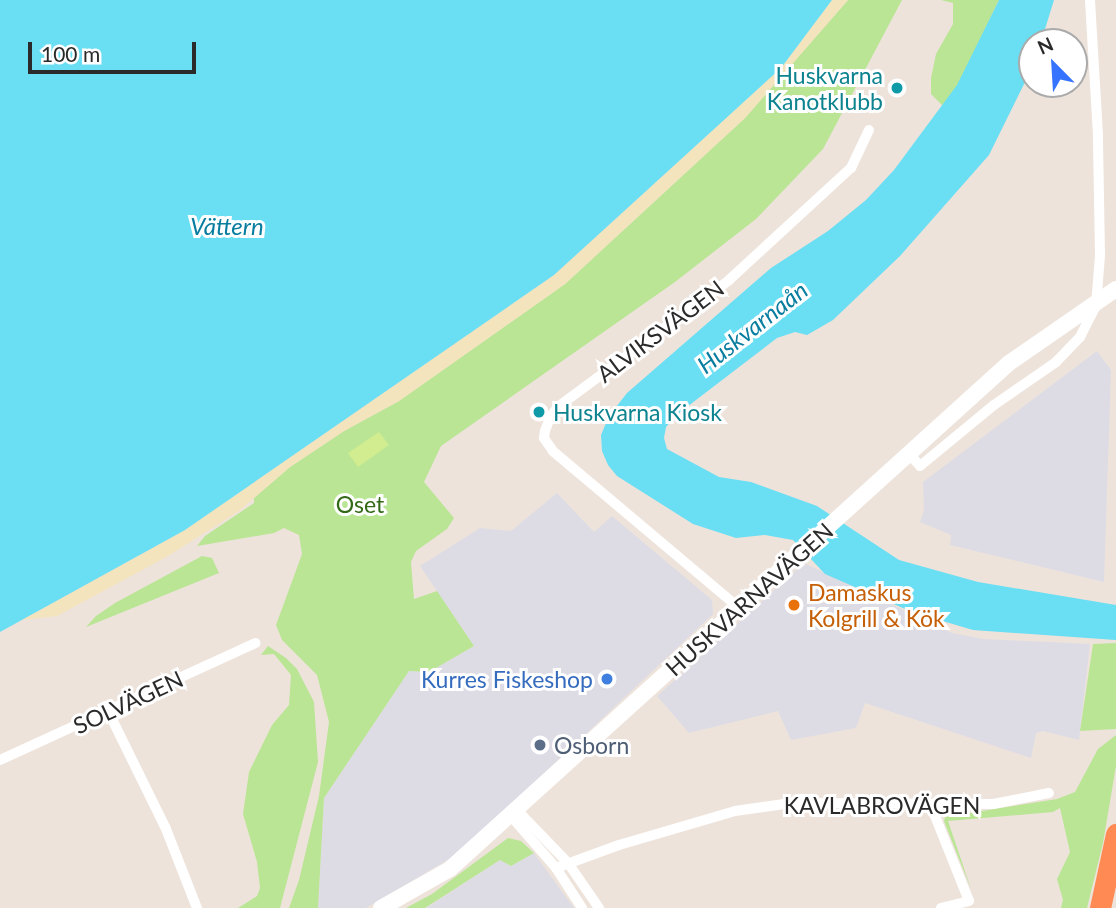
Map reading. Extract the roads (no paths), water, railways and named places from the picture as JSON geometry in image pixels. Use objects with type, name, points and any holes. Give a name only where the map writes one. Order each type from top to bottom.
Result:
[{"type":"highway","points":[[1100,908],[1116,834]]},
{"type":"street","points":[[909,454],[920,466],[994,405],[1056,362],[1080,337],[1096,306],[1100,255],[1098,135],[1090,0]]},
{"type":"street","name":"ALVIKSVÄGEN","points":[[738,607],[553,451],[544,438],[545,431],[550,417],[559,406],[729,279],[851,168],[869,130]]},
{"type":"street","name":"HUSKVARNAVÄGEN","points":[[381,908],[450,869],[1009,363],[1116,289]]},
{"type":"street","name":"SOLVÄGEN","points":[[0,760],[256,643]]},
{"type":"street","points":[[108,711],[166,829],[197,908]]},
{"type":"street","name":"KAVLABROVÄGEN","points":[[556,869],[673,828],[746,810],[791,803],[931,806],[993,804],[1049,793]]},
{"type":"street","points":[[931,806],[969,901],[942,908]]},
{"type":"street","points":[[513,812],[568,863],[599,908]]},
{"type":"street","points":[[513,812],[582,908]]},
{"type":"water","name":"Vättern","points":[[0,0],[832,0],[781,68],[554,275],[185,530],[0,632]]},
{"type":"water","name":"Huskvarnaån","points":[[999,0],[1054,0],[1045,28],[1018,28],[1018,96],[989,155],[900,256],[833,320],[807,335],[795,332],[777,338],[679,413],[666,427],[664,438],[667,449],[719,477],[751,482],[817,506],[899,560],[978,582],[1116,605],[1116,640],[973,630],[912,612],[825,574],[793,540],[765,535],[736,538],[693,524],[617,476],[602,451],[601,435],[609,416],[627,393],[771,268],[828,231],[866,200],[894,170],[957,85]]},
{"type":"place","name":"Huskvarna Kanotklubb","points":[[897,88]]},
{"type":"place","name":"Huskvarna Kiosk","points":[[539,412]]},
{"type":"place","name":"Damaskus Kolgrill & Kök","points":[[794,605]]},
{"type":"place","name":"Kurres Fiskeshop","points":[[607,679]]},
{"type":"place","name":"Osborn","points":[[540,745]]},
{"type":"park label","name":"Oset","points":[[360,504]]}]
